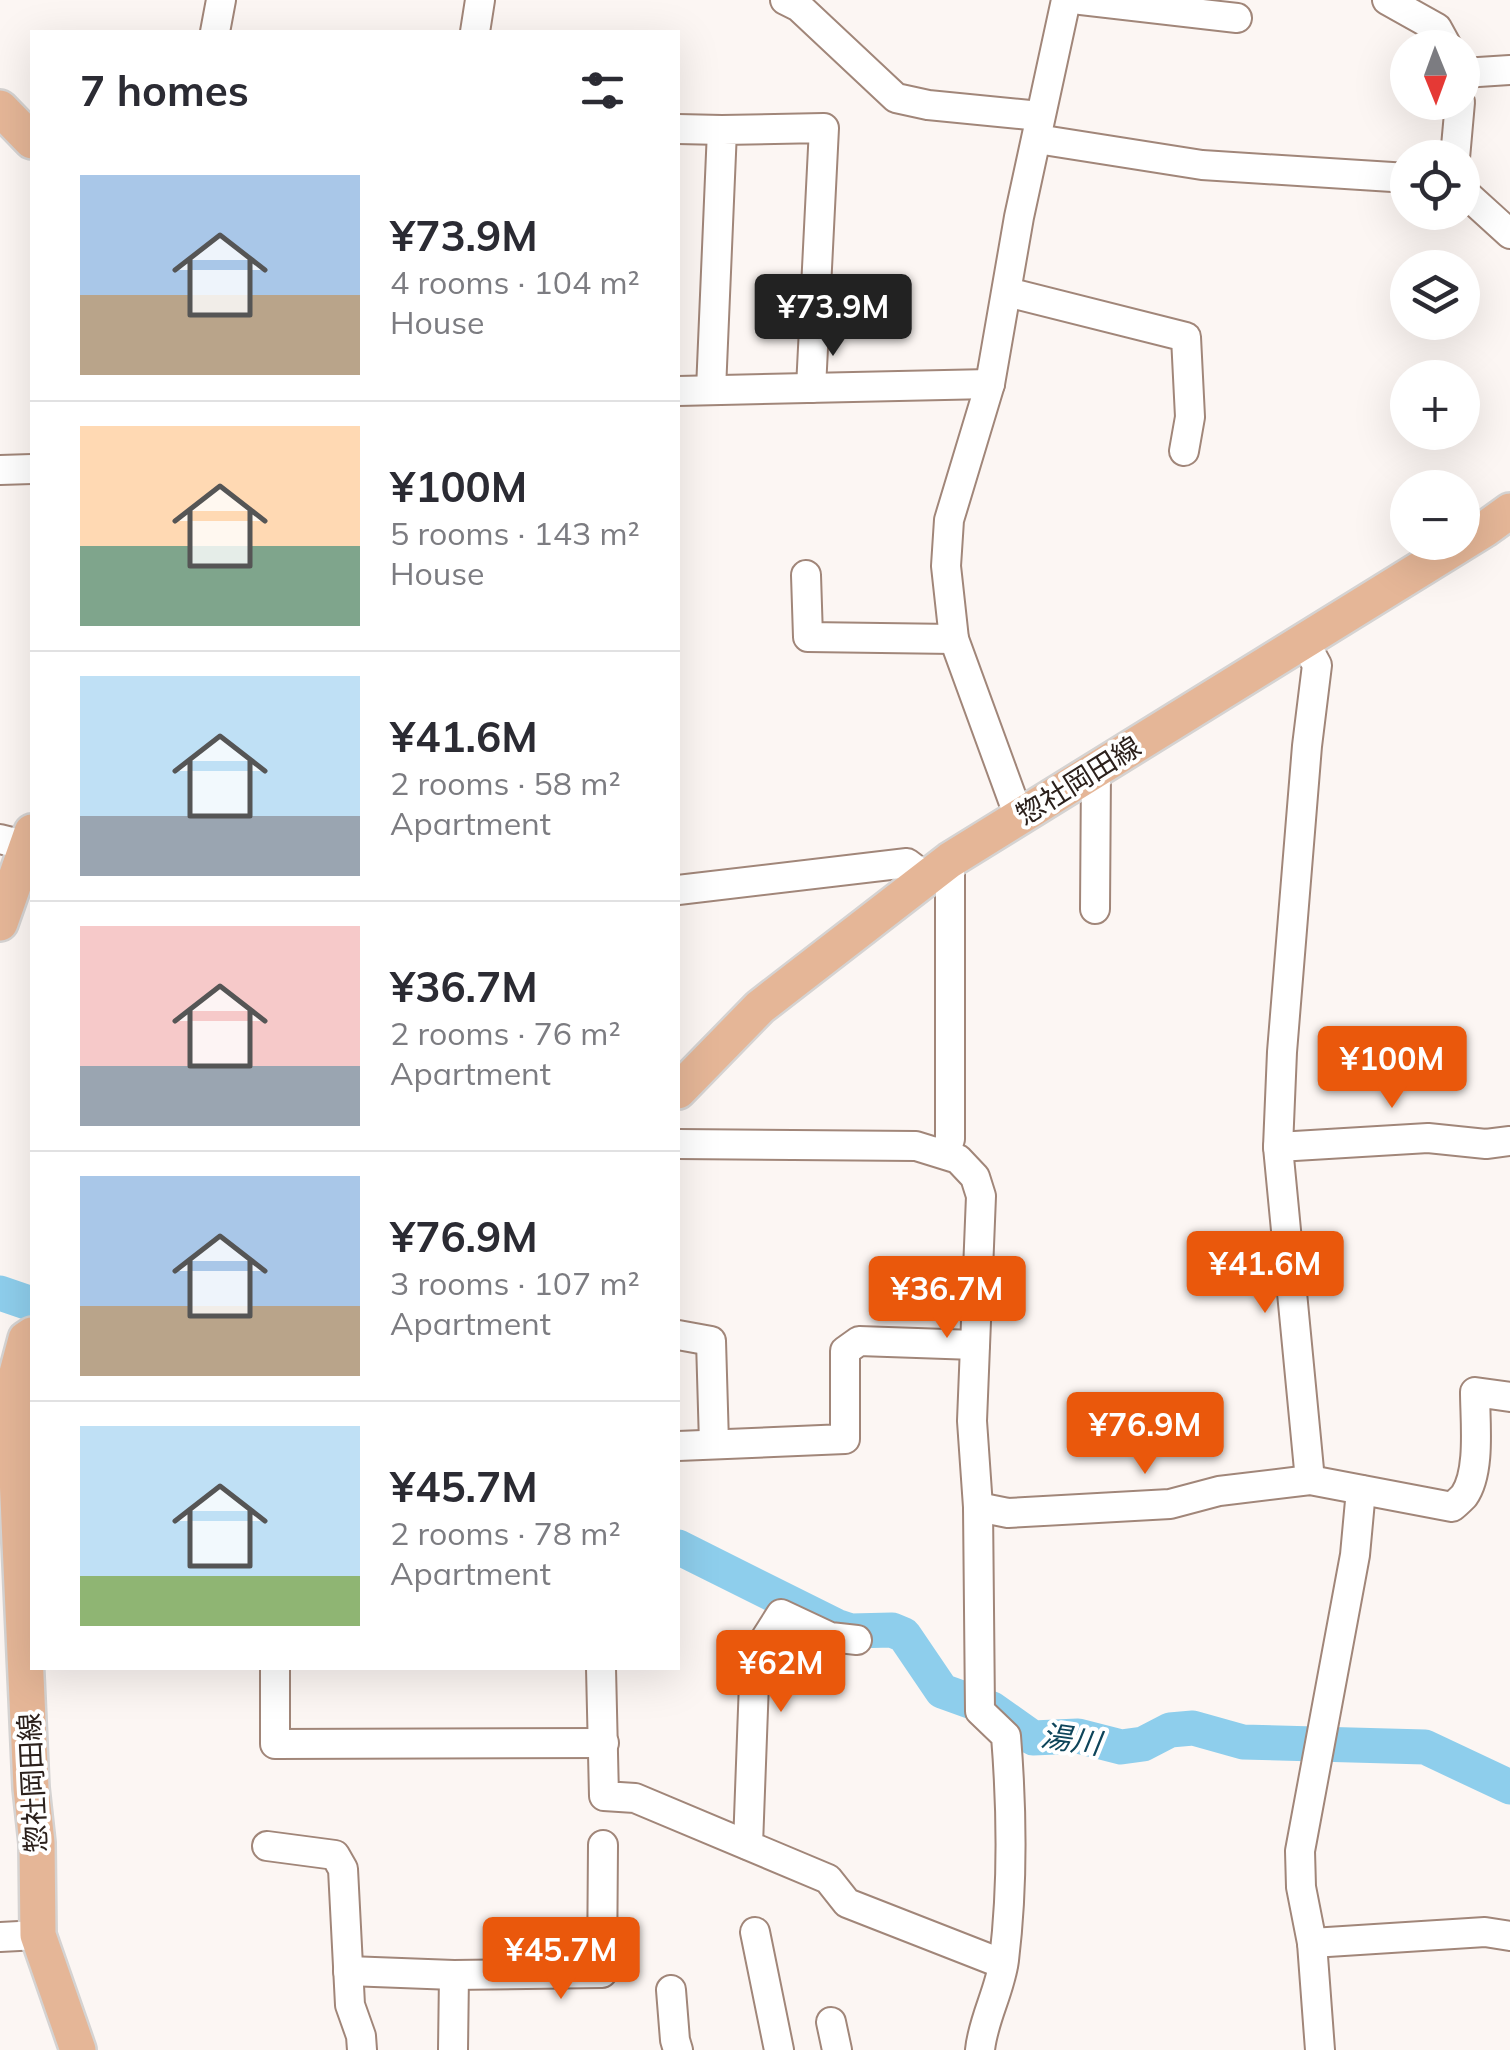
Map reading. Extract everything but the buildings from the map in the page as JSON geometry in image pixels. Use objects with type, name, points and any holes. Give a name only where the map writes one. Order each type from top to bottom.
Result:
[{"type":"main road","points":[[0,108],[30,139]]},
{"type":"main road","name":"惣社岡田線","points":[[680,1090],[760,1007],[938,869],[1510,511]]},
{"type":"main road","points":[[0,923],[20,839]]},
{"type":"main road","name":"惣社岡田線","points":[[19,1331],[15,1431],[28,1614],[38,1934],[78,2050]]},
{"type":"street","points":[[215,30],[221,0]]},
{"type":"street","points":[[475,30],[480,0]]},
{"type":"street","points":[[785,0],[799,8],[896,98],[1202,165],[1390,177]]},
{"type":"street","points":[[1019,817],[954,639],[946,566],[949,520],[990,384],[1019,217],[1066,0]]},
{"type":"street","points":[[1081,0],[1237,18]]},
{"type":"street","points":[[1387,0],[1438,30]]},
{"type":"street","points":[[1480,73],[1510,70]]},
{"type":"street","points":[[680,130],[824,128],[811,388]]},
{"type":"street","points":[[711,390],[722,130]]},
{"type":"street","points":[[1480,207],[1510,234]]},
{"type":"street","points":[[1007,292],[1186,337],[1190,417],[1184,450]]},
{"type":"street","points":[[680,391],[990,384]]},
{"type":"street","points":[[0,470],[30,468]]},
{"type":"street","points":[[806,575],[808,637],[954,639]]},
{"type":"street","points":[[1304,641],[1317,665],[1282,1052],[1278,1146],[1310,1480]]},
{"type":"street","points":[[1095,909],[1096,770]]},
{"type":"street","points":[[680,890],[907,863],[938,869],[950,1139],[944,1154]]},
{"type":"street","points":[[1278,1146],[1428,1138],[1486,1144],[1510,1142]]},
{"type":"street","points":[[680,1144],[916,1146],[958,1158],[975,1177],[981,1196],[972,1421],[978,1507],[980,1711],[1006,1736],[1011,1792],[1003,1964],[980,2050]]},
{"type":"street","points":[[680,1335],[711,1341],[714,1443]]},
{"type":"street","points":[[680,1446],[845,1440],[845,1350],[859,1341],[975,1345]]},
{"type":"street","points":[[978,1507],[1008,1512],[1170,1504],[1219,1491],[1310,1480],[1452,1508],[1465,1494],[1472,1476],[1475,1392],[1510,1396]]},
{"type":"street","points":[[1320,2050],[1300,1851],[1355,1555],[1361,1490]]},
{"type":"street","points":[[748,1845],[755,1655],[781,1614],[830,1637],[857,1640]]},
{"type":"street","points":[[275,1670],[275,1744],[604,1743]]},
{"type":"street","points":[[601,1670],[604,1796],[635,1798],[748,1845],[828,1879],[847,1903],[1003,1964]]},
{"type":"street","points":[[267,1846],[335,1855],[343,1869],[350,2006],[362,2050]]},
{"type":"street","points":[[348,1971],[602,1973],[603,1846]]},
{"type":"street","points":[[755,1932],[779,2050]]},
{"type":"street","points":[[1312,1943],[1485,1932],[1510,1936]]},
{"type":"street","points":[[0,1937],[38,1934]]},
{"type":"street","points":[[453,2050],[454,1974]]},
{"type":"street","points":[[672,1990],[678,2050]]},
{"type":"street","points":[[831,2022],[837,2050]]},
{"type":"waterway","name":"湯川","points":[[0,1293],[30,1303]]},
{"type":"waterway","name":"湯川","points":[[680,1548],[836,1626],[851,1631],[892,1630],[904,1635],[942,1691],[992,1709],[1033,1738],[1078,1736],[1121,1747],[1143,1744],[1170,1730],[1193,1728],[1243,1742],[1425,1747],[1510,1787]]}]
